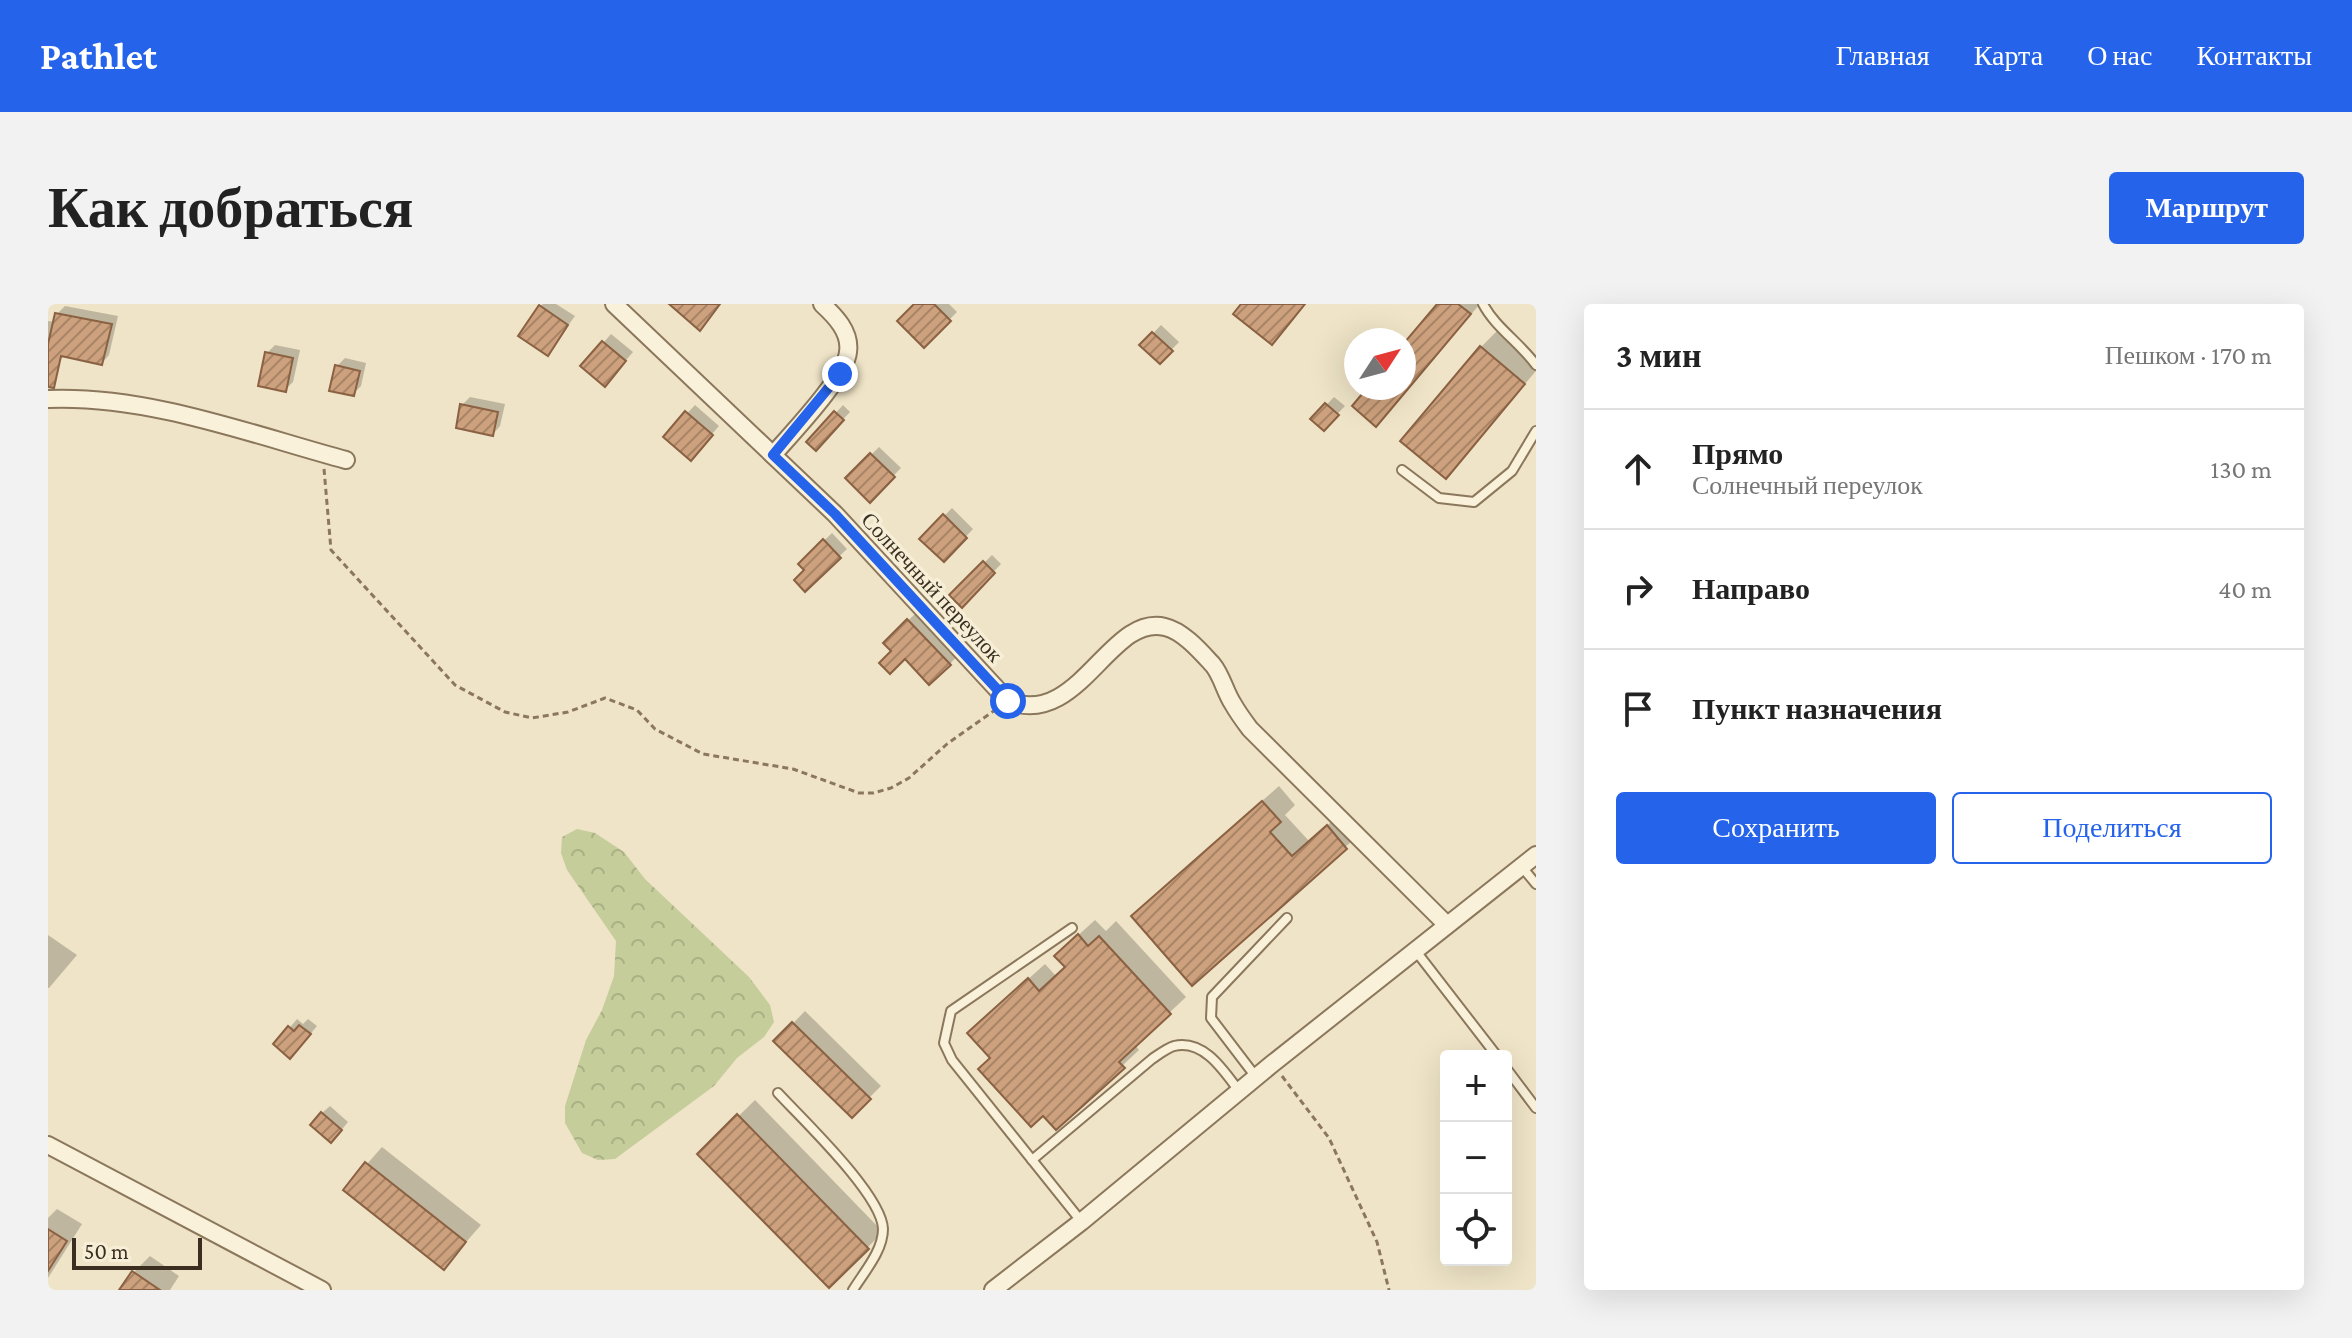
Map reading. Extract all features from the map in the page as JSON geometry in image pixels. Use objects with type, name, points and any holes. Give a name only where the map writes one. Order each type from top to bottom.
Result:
[{"type":"street","name":"Солнечный переулок","points":[[614,304],[835,514],[1008,701]]},
{"type":"street","points":[[773,455],[840,374],[848,353],[845,332],[835,316],[822,304]]},
{"type":"street","points":[[48,399],[81,397],[173,413],[346,460]]},
{"type":"street","points":[[1008,701],[1033,707],[1048,704],[1064,694],[1135,632],[1150,626],[1166,627],[1181,634],[1215,668],[1232,703],[1250,729],[1447,925]]},
{"type":"street","points":[[993,1290],[1536,855]]},
{"type":"street","points":[[48,1145],[322,1290]]},
{"type":"lane","points":[[1483,304],[1488,314],[1525,349],[1536,365]]},
{"type":"lane","points":[[1402,470],[1439,498],[1474,502],[1512,471],[1536,431]]},
{"type":"lane","points":[[1522,867],[1536,884]]},
{"type":"lane","points":[[1256,1077],[1211,1018],[1212,997],[1287,918]]},
{"type":"lane","points":[[1072,928],[951,1011],[944,1043],[952,1060],[1081,1222]]},
{"type":"lane","points":[[1415,950],[1492,1050]]},
{"type":"lane","points":[[1032,1160],[1152,1059],[1174,1046],[1195,1046],[1217,1062],[1239,1091]]},
{"type":"lane","points":[[1512,1076],[1536,1108]]},
{"type":"lane","points":[[778,1093],[865,1188],[883,1228],[879,1248],[853,1290]]},
{"type":"path","points":[[323,454],[331,550],[455,685],[505,712],[532,718],[568,712],[605,698],[637,710],[655,729],[703,754],[793,769],[859,793],[873,793],[909,778],[947,744],[1008,701]]},
{"type":"path","points":[[1272,1064],[1329,1138],[1377,1242],[1389,1290]]},
{"type":"green space","points":[[577,829],[595,833],[624,852],[645,879],[749,977],[770,1005],[774,1022],[764,1037],[737,1058],[714,1086],[615,1159],[598,1160],[582,1153],[565,1123],[565,1106],[586,1040],[602,1010],[614,976],[616,941],[567,870],[561,853],[562,837]]},
{"type":"building","points":[[669,304],[720,304],[700,331]]},
{"type":"building","points":[[914,304],[934,304],[951,321],[924,348],[897,321]]},
{"type":"building","points":[[1241,304],[1305,304],[1272,345],[1233,314]]},
{"type":"building","points":[[1437,304],[1458,304],[1471,314],[1416,379],[1416,329]]},
{"type":"building","points":[[539,305],[568,325],[548,356],[518,336]]},
{"type":"building","points":[[55,313],[112,324],[102,365],[61,356],[54,388],[48,387],[48,344]]},
{"type":"building","points":[[1152,332],[1173,351],[1160,364],[1139,345]]},
{"type":"building","points":[[602,341],[626,361],[605,387],[580,366]]},
{"type":"building","points":[[1480,346],[1525,384],[1446,479],[1400,441]]},
{"type":"building","points":[[265,352],[293,358],[286,392],[258,386]]},
{"type":"building","points":[[335,365],[360,371],[354,396],[329,391]]},
{"type":"building","points":[[1357,400],[1399,400],[1376,427],[1352,406]]},
{"type":"building","points":[[1325,403],[1339,415],[1324,431],[1310,419]]},
{"type":"building","points":[[460,404],[498,412],[493,436],[456,428]]},
{"type":"building","points":[[685,411],[713,435],[691,461],[663,437]]},
{"type":"building","points":[[834,411],[844,420],[816,451],[806,442]]},
{"type":"building","points":[[870,453],[895,477],[870,503],[845,478]]},
{"type":"building","points":[[943,514],[967,538],[944,562],[919,539]]},
{"type":"building","points":[[823,539],[841,558],[805,592],[794,580],[804,570],[798,564]]},
{"type":"building","points":[[983,561],[995,573],[962,608],[949,595]]},
{"type":"building","points":[[907,619],[951,665],[929,685],[905,659],[890,674],[879,663],[891,651],[883,643]]},
{"type":"building","points":[[1262,801],[1281,822],[1270,832],[1292,856],[1327,825],[1347,849],[1192,986],[1131,916]]},
{"type":"building","points":[[1078,934],[1088,946],[1099,936],[1171,1014],[1119,1062],[1125,1068],[1056,1130],[1043,1116],[1031,1127],[978,1069],[990,1058],[967,1033],[1028,978],[1039,991],[1065,967],[1054,956]]},
{"type":"building","points":[[792,1022],[871,1099],[852,1118],[773,1041]]},
{"type":"building","points":[[299,1025],[311,1034],[290,1059],[273,1044],[288,1026],[294,1031]]},
{"type":"building","points":[[321,1112],[342,1130],[331,1143],[310,1125]]},
{"type":"building","points":[[737,1114],[869,1249],[829,1288],[697,1154]]},
{"type":"building","points":[[365,1162],[466,1242],[444,1270],[343,1190]]},
{"type":"building","points":[[48,1229],[67,1241],[48,1271]]},
{"type":"building","points":[[132,1271],[160,1290],[119,1290]]},
{"type":"route","points":[[840,374],[773,455],[835,514],[1008,701]]}]
